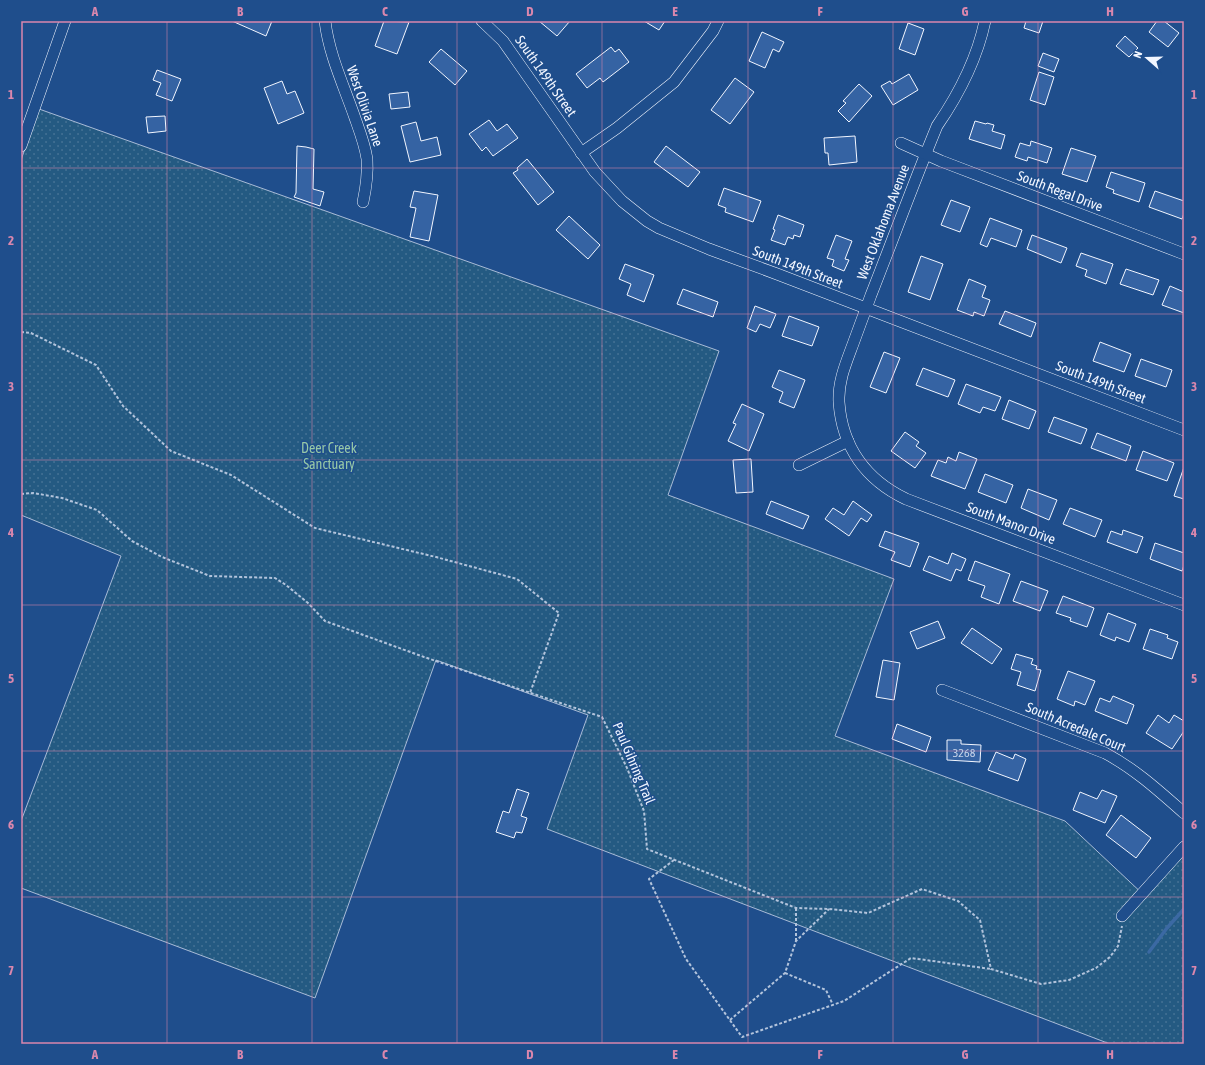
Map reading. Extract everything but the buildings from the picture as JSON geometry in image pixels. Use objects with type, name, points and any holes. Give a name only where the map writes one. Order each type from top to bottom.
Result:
[{"type":"street","points":[[21,146],[65,21]]},
{"type":"street","name":"West Olivia Lane","points":[[325,21],[332,58],[364,144],[367,160],[367,178],[363,202]]},
{"type":"street","name":"South 149th Street","points":[[482,21],[503,41],[595,172],[622,201],[647,221],[659,228],[709,250],[777,274],[1184,430]]},
{"type":"street","points":[[582,153],[617,128],[674,82],[713,31],[718,21]]},
{"type":"street","name":"West Oklahoma Avenue","points":[[848,441],[841,416],[839,388],[842,376],[936,126],[952,104],[961,88],[985,21]]},
{"type":"street","name":"South Regal Drive","points":[[901,143],[941,161],[1184,254]]},
{"type":"street","points":[[800,465],[848,441]]},
{"type":"street","name":"South Manor Drive","points":[[848,441],[855,456],[864,468],[880,484],[906,499],[1184,606]]},
{"type":"street","name":"South Acredale Court","points":[[942,690],[1105,753],[1124,763],[1148,780],[1184,813]]},
{"type":"street","points":[[1122,916],[1184,848]]},
{"type":"path","points":[[21,332],[31,333],[96,365],[123,406],[171,451],[231,475],[316,528],[436,557],[516,580],[559,613],[530,693]]},
{"type":"path","name":"Paul Gihring Trail","points":[[21,494],[33,493],[62,498],[97,510],[132,541],[162,556],[210,576],[275,578],[308,603],[324,621],[602,717],[627,768],[644,811],[647,849],[796,908],[829,909],[868,913],[922,889],[958,901],[980,920],[991,969]]},
{"type":"path","points":[[674,860],[649,879],[686,959],[742,1037],[844,1001],[911,958],[991,969],[1040,984],[1069,980],[1096,968],[1110,957],[1118,946],[1122,932],[1122,916]]},
{"type":"path","points":[[730,1021],[785,973],[796,941],[796,908]]},
{"type":"path","points":[[796,941],[829,909]]},
{"type":"path","points":[[785,973],[826,990],[833,1005]]},
{"type":"green space","name":"Deer Creek Sanctuary","points":[[39,109],[719,351],[668,495],[894,579],[835,736],[1065,821],[1146,897],[1184,854],[1184,1044],[1110,1044],[547,829],[588,715],[436,660],[315,998],[21,888],[21,821],[121,556],[21,515],[21,160]]},
{"type":"waterway","points":[[1149,952],[1184,909]]}]
